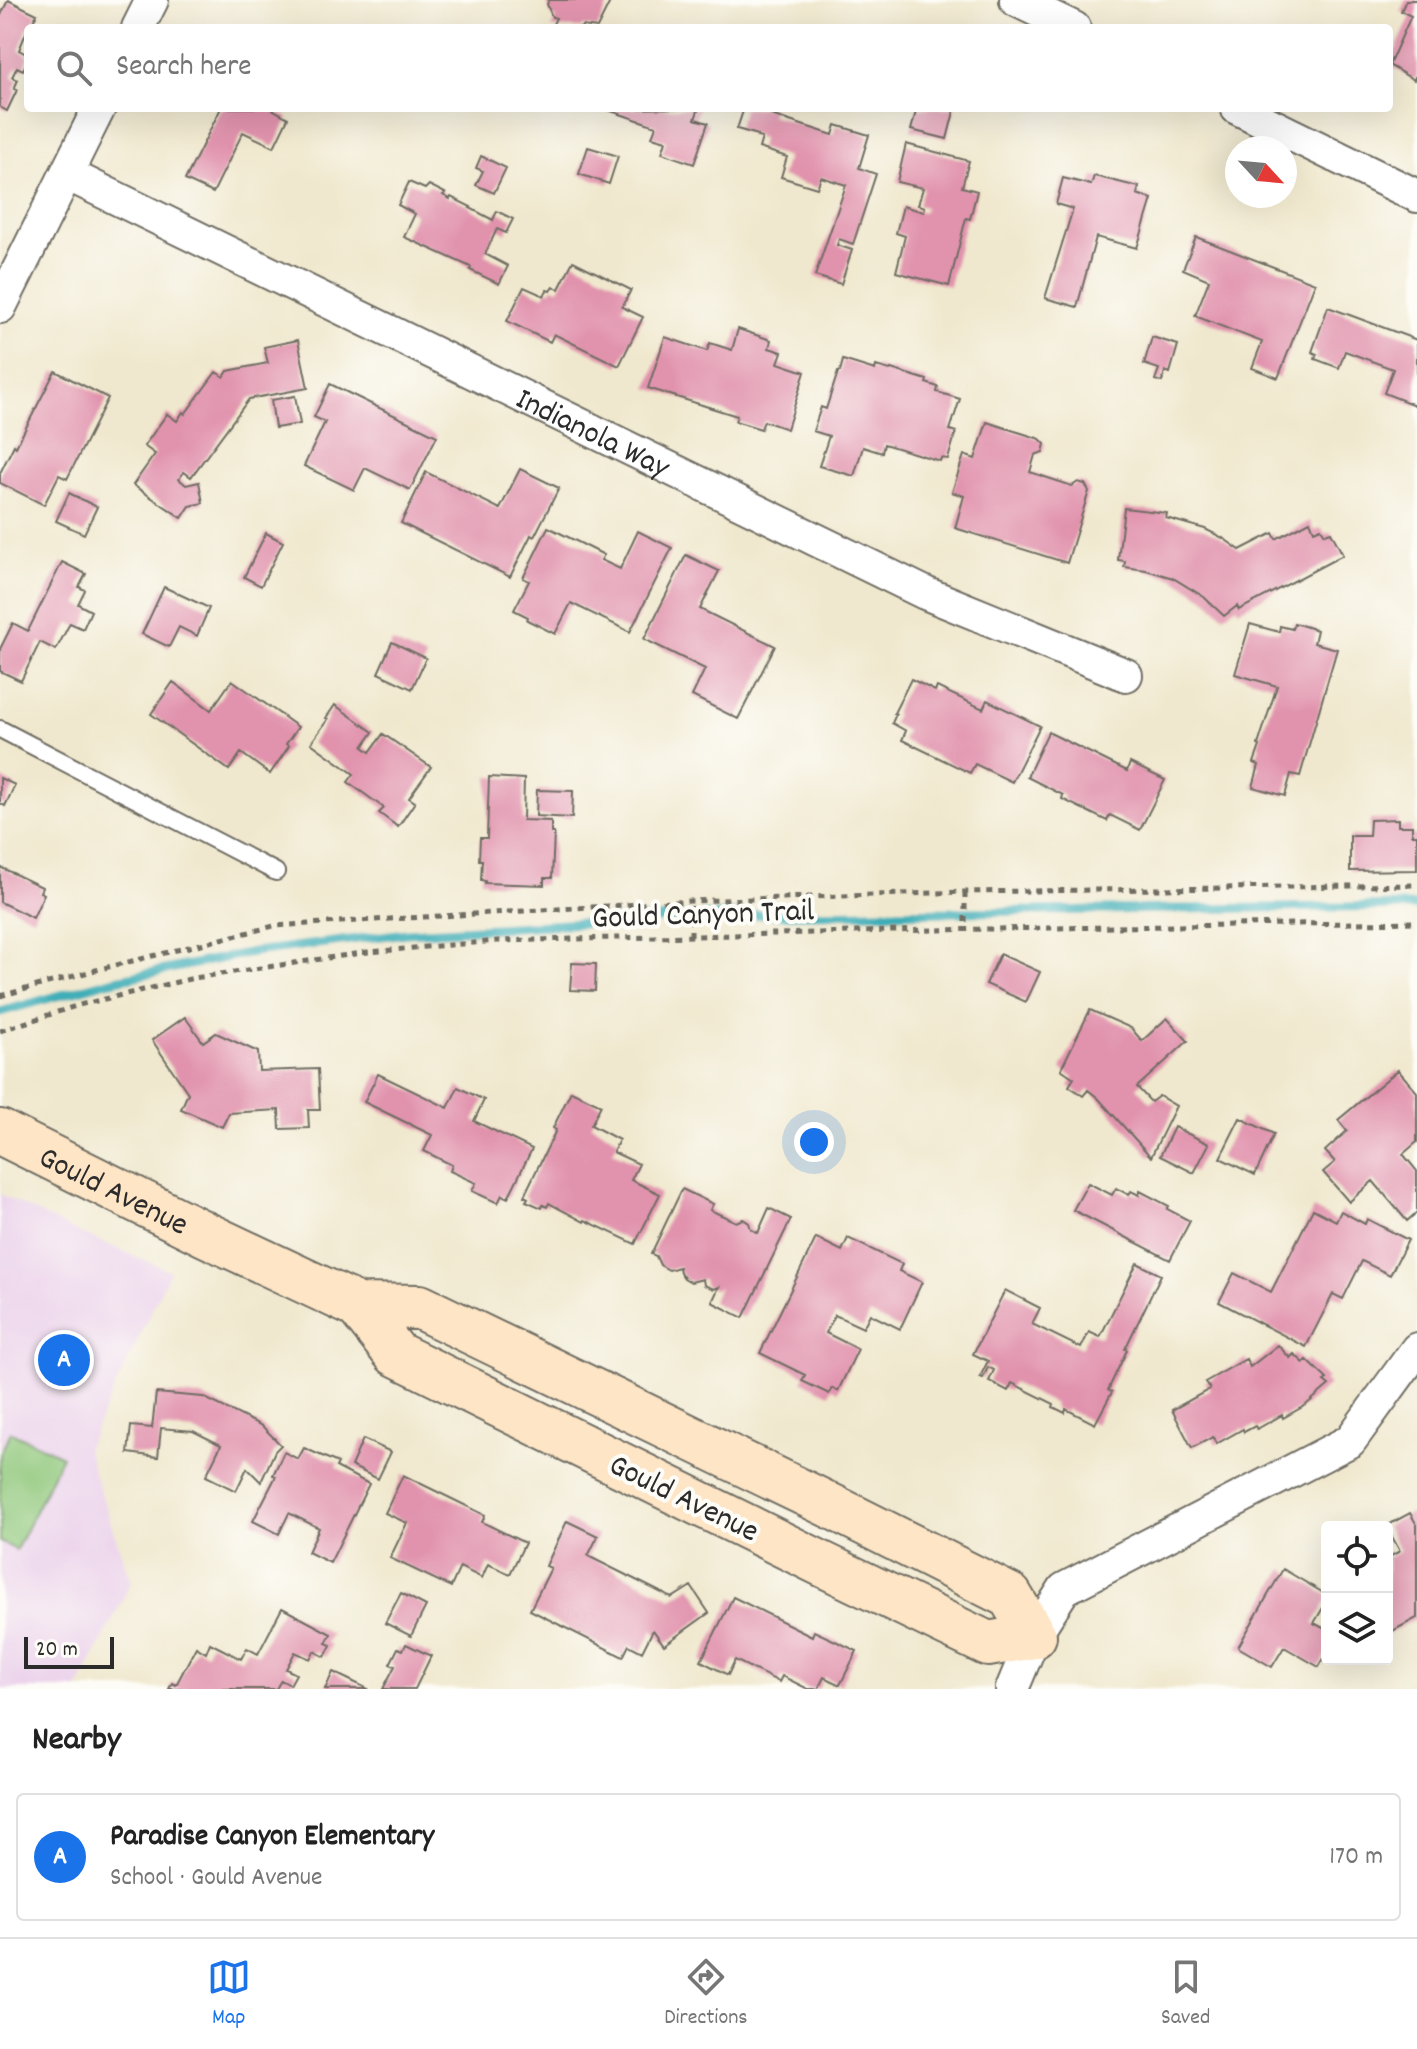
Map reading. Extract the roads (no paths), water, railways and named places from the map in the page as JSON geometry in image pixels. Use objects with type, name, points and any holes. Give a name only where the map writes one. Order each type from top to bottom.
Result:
[{"type":"street","points":[[140,24],[152,0]]},
{"type":"street","points":[[1016,0],[1066,24]]},
{"type":"street","points":[[0,307],[97,112]]},
{"type":"street","points":[[1245,112],[1417,196]]},
{"type":"street","name":"Indianola Way","points":[[67,174],[925,593],[1126,675]]},
{"type":"street","name":"Gould Avenue","points":[[0,1132],[358,1306],[420,1307],[833,1507],[1010,1596],[1034,1636]]},
{"type":"street","points":[[1012,1689],[1034,1636],[1064,1589],[1350,1441],[1417,1349]]},
{"type":"lane","points":[[0,729],[276,872]]},
{"type":"waterway","points":[[0,1012],[111,981],[253,952],[406,933],[725,915],[1417,906]]},
{"type":"place","name":"Paradise Canyon Elementary","points":[[64,1360]]}]
